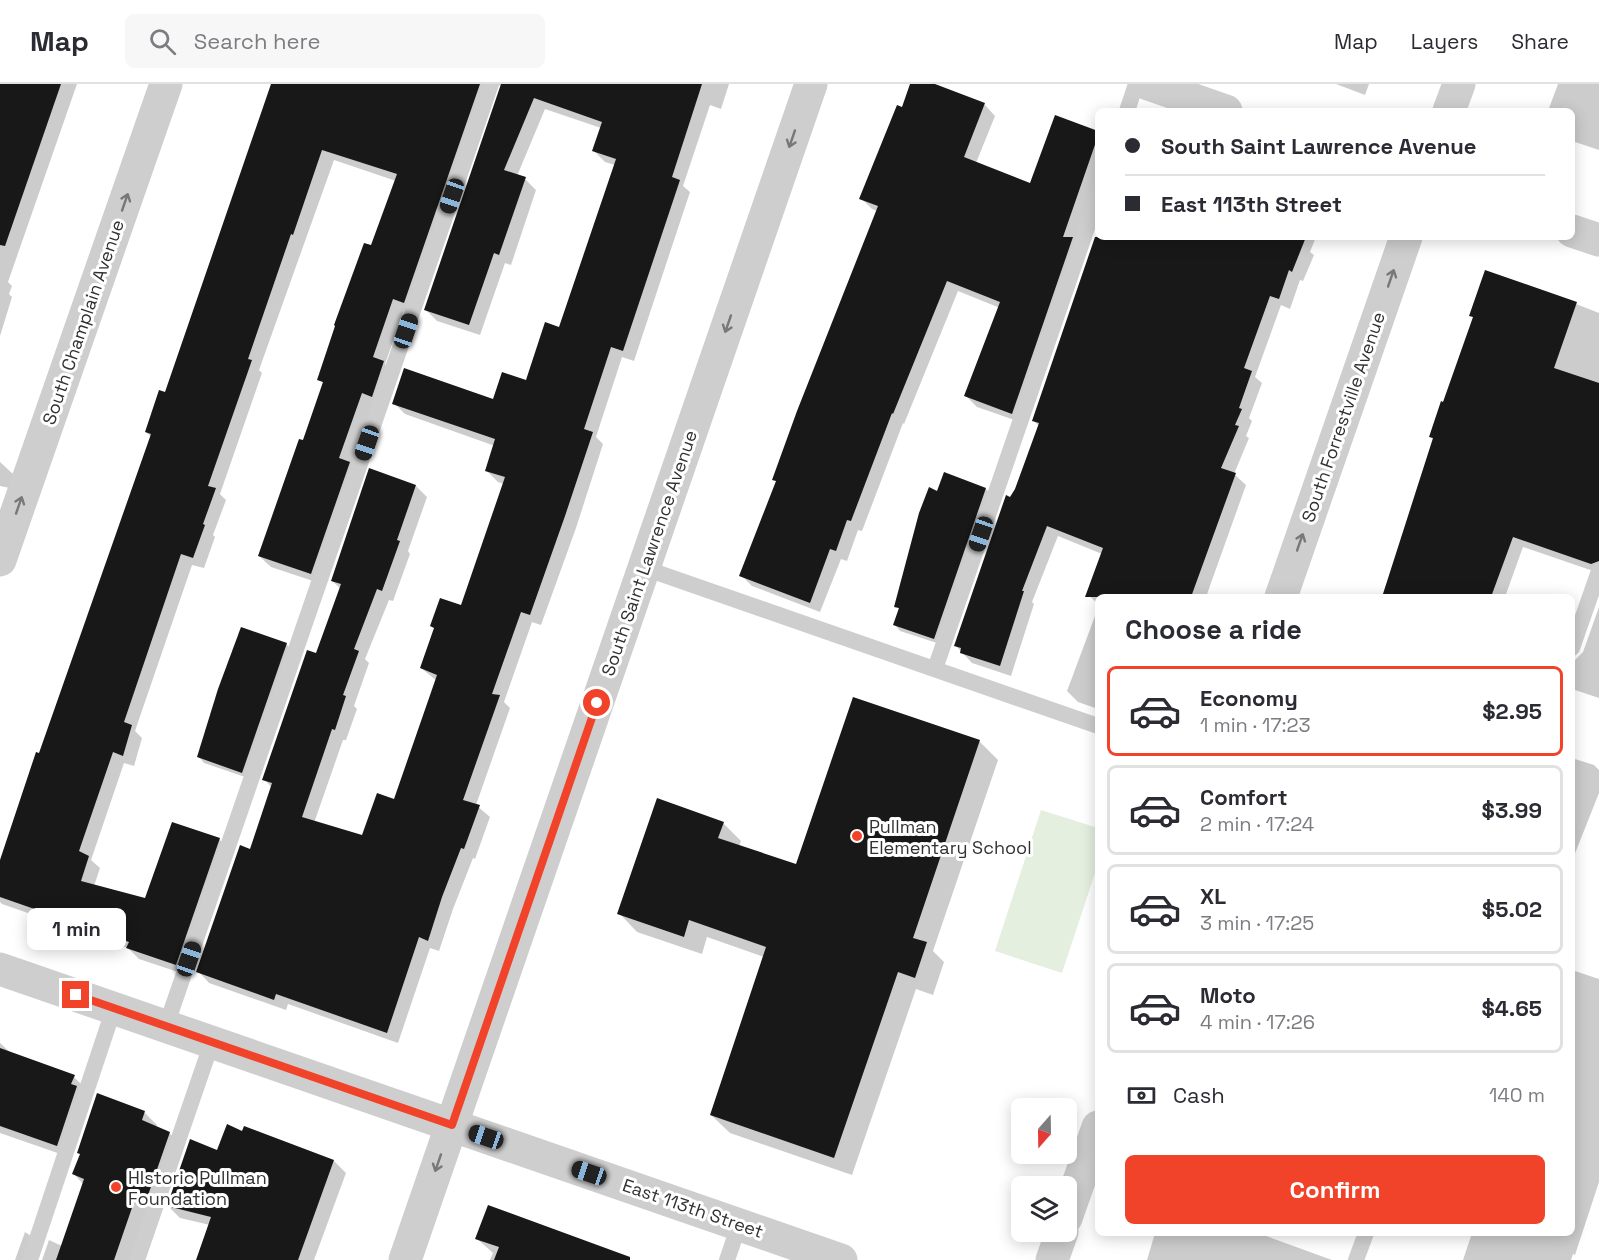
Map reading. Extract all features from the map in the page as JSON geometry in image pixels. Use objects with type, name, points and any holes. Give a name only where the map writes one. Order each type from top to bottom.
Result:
[{"type":"street","name":"South Champlain Avenue","points":[[0,560],[166,84]]},
{"type":"street","name":"South Saint Lawrence Avenue","points":[[405,1260],[811,84]]},
{"type":"street","points":[[1148,84],[1217,108]]},
{"type":"street","points":[[1450,108],[1459,84]]},
{"type":"street","points":[[1575,232],[1599,240]]},
{"type":"street","name":"South Forrestville Avenue","points":[[1282,594],[1405,240]]},
{"type":"street","name":"East 113th Street","points":[[0,969],[841,1260]]},
{"type":"street","points":[[1077,1187],[1095,1136]]},
{"type":"street","points":[[1052,1260],[1058,1242]]},
{"type":"lane","points":[[166,1026],[491,84]]},
{"type":"lane","points":[[1128,108],[1136,84]]},
{"type":"lane","points":[[935,669],[1095,205]]},
{"type":"lane","points":[[644,568],[1095,725]]},
{"type":"lane","points":[[1575,640],[1599,572]]},
{"type":"lane","points":[[30,1260],[114,1008]]},
{"type":"lane","points":[[137,1260],[212,1042]]},
{"type":"lane","points":[[727,1260],[740,1225]]},
{"type":"lane","points":[[1356,1260],[1365,1236]]},
{"type":"green space","points":[[1041,810],[1095,827],[1095,873],[1062,973],[995,951]]},
{"type":"building","points":[[0,84],[61,84],[5,246],[0,245]]},
{"type":"building","points":[[271,84],[480,84],[404,303],[393,299],[373,357],[384,361],[372,397],[362,393],[339,458],[350,462],[311,574],[258,556],[299,439],[303,440],[323,382],[317,380],[334,325],[364,243],[371,245],[397,174],[322,150],[293,235],[291,234],[248,359],[252,360],[208,486],[216,488],[203,524],[205,525],[193,558],[181,554],[124,722],[132,725],[123,756],[113,752],[79,851],[89,856],[81,881],[145,898],[172,822],[220,838],[176,965],[126,948],[129,942],[0,897],[0,860],[36,752],[39,753],[151,434],[145,432],[159,390],[165,392]]},
{"type":"building","points":[[501,84],[702,84],[672,177],[680,180],[623,351],[611,347],[584,429],[593,432],[565,516],[530,615],[521,612],[492,694],[500,695],[463,800],[480,805],[464,849],[461,848],[442,897],[428,941],[419,937],[387,1033],[276,994],[274,1000],[196,972],[240,845],[250,849],[272,783],[262,780],[307,650],[316,653],[341,584],[331,581],[369,468],[416,485],[397,540],[400,541],[382,591],[377,589],[354,649],[359,651],[343,695],[346,696],[335,730],[332,729],[302,817],[362,835],[377,793],[394,799],[437,675],[420,668],[434,628],[430,626],[440,598],[461,605],[505,477],[485,471],[495,439],[392,404],[404,368],[493,399],[502,372],[526,380],[545,322],[559,327],[616,159],[592,151],[602,122],[534,98],[504,170],[526,177],[499,255],[494,253],[469,325],[424,310]]},
{"type":"building","points":[[910,84],[935,84],[985,103],[964,157],[1030,183],[1055,115],[1095,130],[1095,145],[1063,237],[1073,237],[1012,414],[964,396],[1000,302],[947,281],[892,413],[851,521],[847,520],[836,551],[830,549],[810,603],[739,576],[776,481],[772,480],[797,411],[878,206],[859,199],[897,105],[902,107]]},
{"type":"building","points":[[1095,237],[1095,240],[1305,240],[1292,272],[1289,270],[1279,299],[1270,296],[1244,368],[1252,371],[1239,408],[1242,409],[1235,425],[1239,426],[1221,468],[1236,473],[1192,594],[1095,594],[1095,597],[1085,597],[1103,548],[1047,526],[1022,591],[1024,591],[1000,666],[960,653],[961,648],[954,646],[1006,495],[1010,497],[1015,489],[1039,423],[1032,421]]},
{"type":"building","points":[[1485,270],[1577,302],[1554,368],[1599,383],[1599,561],[1591,564],[1513,537],[1492,594],[1383,594],[1433,438],[1429,437],[1473,317],[1469,316]]},
{"type":"building","points":[[944,472],[986,488],[934,639],[893,625],[899,608],[894,607],[919,513],[929,487],[937,491]]},
{"type":"building","points":[[241,627],[287,643],[242,773],[197,757],[218,689]]},
{"type":"building","points":[[853,697],[980,740],[913,938],[927,942],[915,978],[898,972],[834,1158],[710,1115],[766,947],[689,920],[684,937],[617,914],[657,798],[724,822],[718,838],[796,864]]},
{"type":"building","points":[[0,1048],[75,1075],[71,1084],[77,1086],[57,1146],[0,1126]]},
{"type":"building","name":"HIstoric Pullman Foundation","points":[[97,1093],[145,1111],[142,1120],[170,1132],[146,1201],[135,1199],[114,1260],[56,1260],[84,1179],[72,1174]]},
{"type":"building","points":[[227,1124],[242,1131],[244,1126],[334,1160],[298,1260],[196,1260],[211,1217],[167,1206],[190,1139],[217,1150]]},
{"type":"building","points":[[488,1205],[630,1257],[630,1260],[494,1260],[499,1247],[475,1239]]},
{"type":"place","name":"Pullman Elementary School","points":[[857,836]]},
{"type":"place","name":"HIstoric Pullman Foundation","points":[[116,1187]]},
{"type":"route","points":[[76,995],[452,1125],[597,703]]}]
